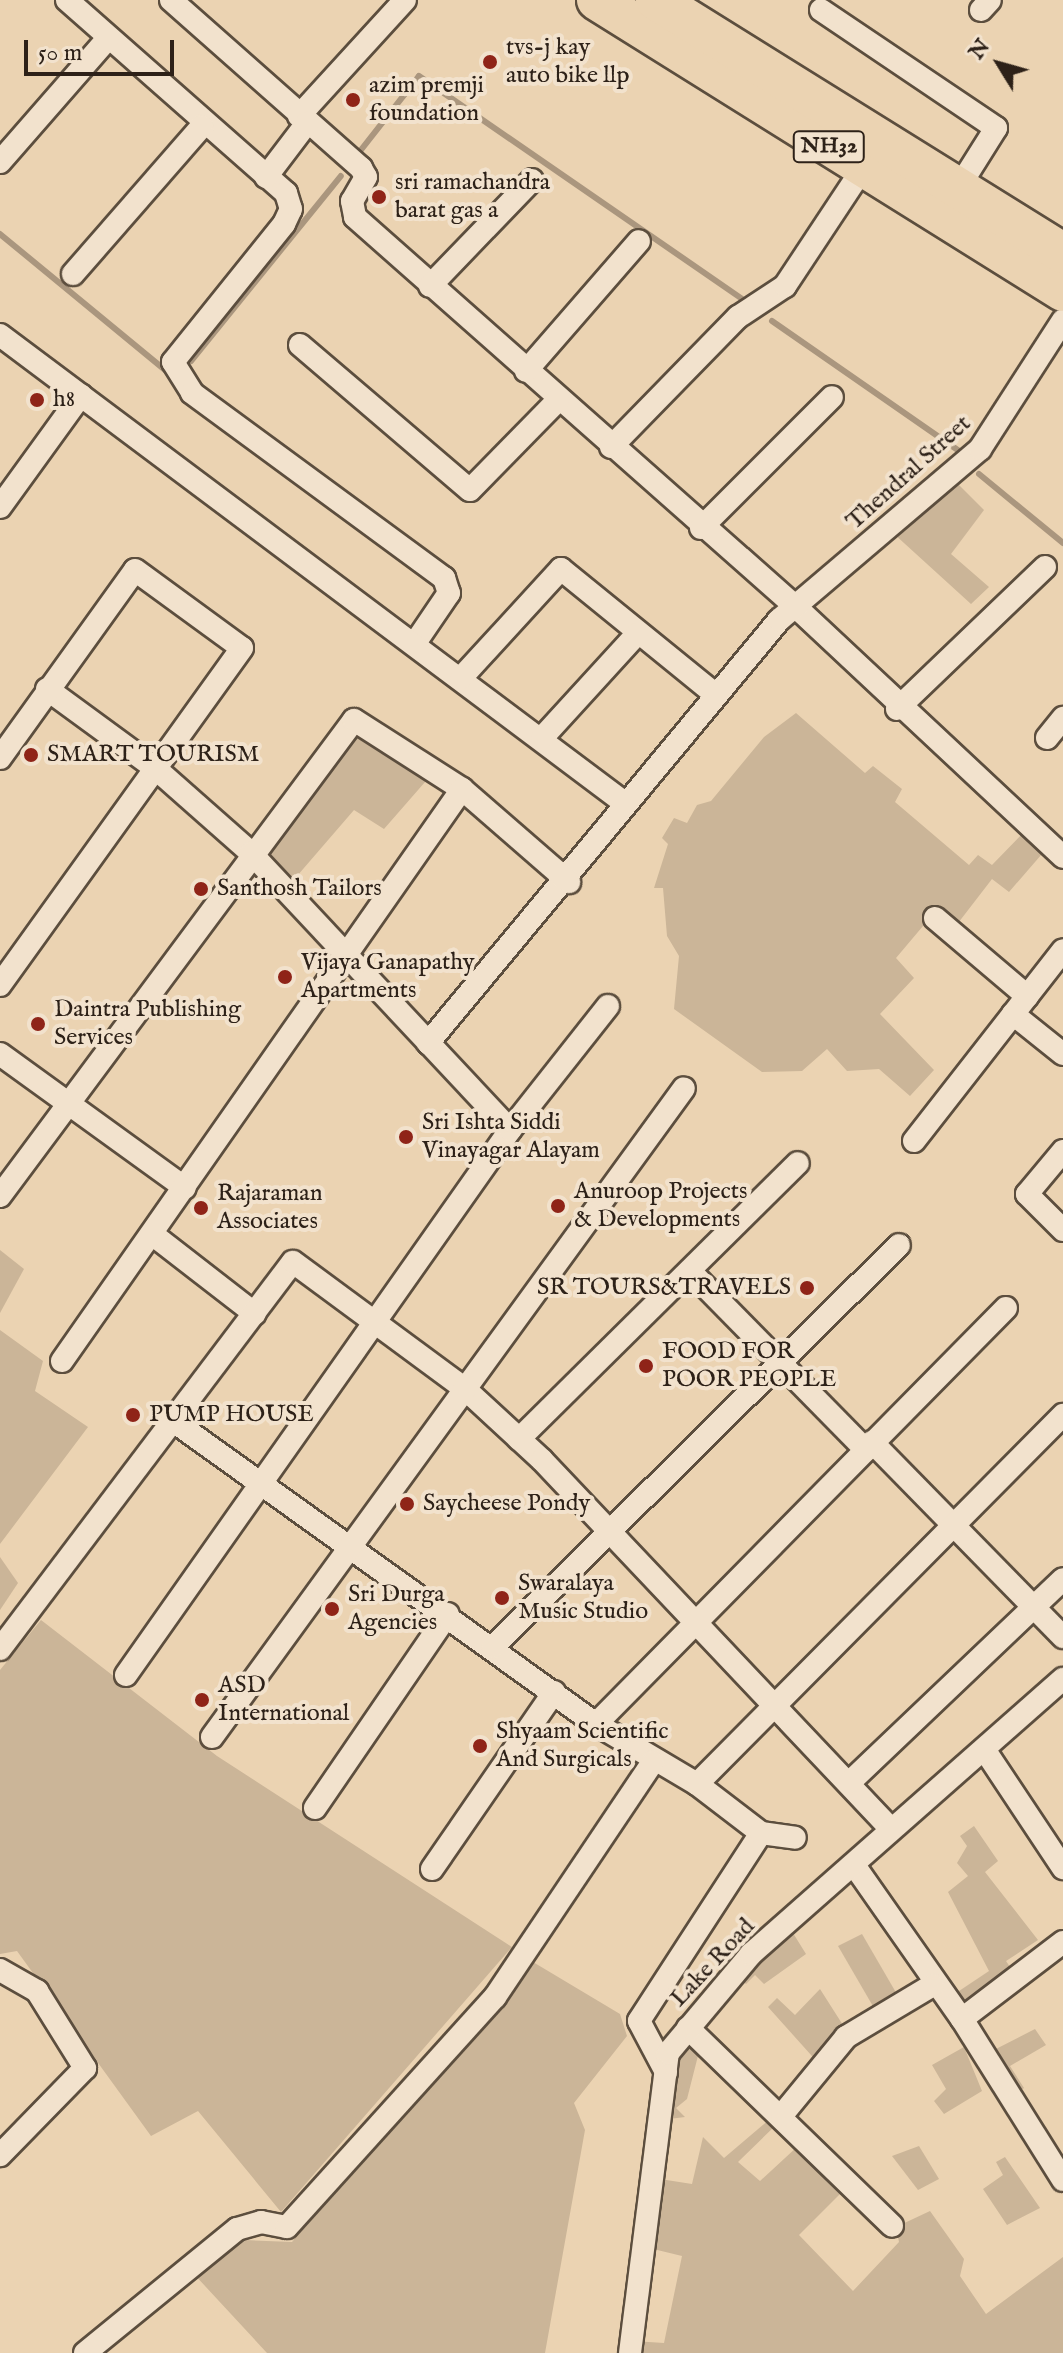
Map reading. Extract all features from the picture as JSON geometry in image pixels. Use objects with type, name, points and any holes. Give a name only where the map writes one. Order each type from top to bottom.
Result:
[{"type":"highway","name":"NH32","points":[[597,0],[1063,291]]},
{"type":"highway","name":"NH32","points":[[656,0],[957,190],[1063,253]]},
{"type":"street","points":[[67,0],[202,126],[286,193],[291,209],[284,224],[173,362],[192,393],[444,578],[449,593],[415,643]]},
{"type":"street","points":[[171,0],[366,177],[349,210],[701,528],[796,607],[897,709],[1063,857]]},
{"type":"street","points":[[266,177],[303,120],[405,0]]},
{"type":"street","points":[[821,10],[996,128],[957,190]]},
{"type":"street","points":[[0,162],[108,38]]},
{"type":"street","points":[[73,274],[202,126]]},
{"type":"street","points":[[611,447],[738,317],[785,286],[863,168]]},
{"type":"street","points":[[430,286],[532,180]]},
{"type":"street","points":[[526,371],[639,241]]},
{"type":"street","name":"Thendral Street","points":[[428,1043],[569,882],[622,801],[715,694],[796,607],[980,449],[1063,320]]},
{"type":"street","points":[[0,335],[542,738],[622,801]]},
{"type":"street","points":[[300,345],[470,490],[558,400]]},
{"type":"street","points":[[0,507],[81,395]]},
{"type":"street","points":[[701,528],[832,397]]},
{"type":"street","points":[[897,709],[1045,567]]},
{"type":"street","points":[[461,678],[561,569],[637,634],[715,694]]},
{"type":"street","points":[[0,758],[135,570],[233,638],[242,648],[0,985]]},
{"type":"street","points":[[542,738],[637,634]]},
{"type":"street","points":[[47,689],[155,768],[251,853],[348,950],[428,1043],[510,1130]]},
{"type":"street","points":[[1047,738],[1063,718]]},
{"type":"street","points":[[0,1196],[70,1105],[251,853],[354,720],[462,789],[569,882]]},
{"type":"street","points":[[62,1361],[462,789]]},
{"type":"street","points":[[935,918],[1063,1054]]},
{"type":"street","points":[[914,1141],[1063,950]]},
{"type":"street","points":[[126,1675],[510,1130],[608,1006]]},
{"type":"street","points":[[0,1054],[185,1188]]},
{"type":"street","points":[[212,1737],[684,1088]]},
{"type":"street","points":[[1063,1151],[1027,1194],[1063,1230]]},
{"type":"street","points":[[519,1439],[798,1163]]},
{"type":"street","points":[[152,1234],[255,1314]]},
{"type":"street","points":[[493,1647],[611,1526],[899,1245]]},
{"type":"street","points":[[0,1649],[293,1262],[464,1388],[611,1526],[698,1617],[774,1707],[850,1782],[891,1829]]},
{"type":"street","points":[[690,1271],[779,1362],[953,1525],[1063,1637]]},
{"type":"street","points":[[596,1724],[698,1617],[1006,1308]]},
{"type":"street","points":[[697,1784],[1063,1415]]},
{"type":"street","points":[[172,1420],[448,1614],[596,1724],[653,1762],[697,1784],[761,1833],[795,1838]]},
{"type":"street","points":[[850,1782],[1063,1579]]},
{"type":"street","points":[[315,1808],[448,1614]]},
{"type":"street","name":"Lake Road","points":[[630,2353],[668,2053],[751,1954],[1063,1679]]},
{"type":"street","points":[[432,1869],[554,1692]]},
{"type":"street","points":[[984,1749],[1063,1868]]},
{"type":"street","points":[[85,2353],[237,2229],[261,2222],[287,2227],[495,1997],[653,1762]]},
{"type":"street","points":[[666,2072],[639,2021],[761,1833]]},
{"type":"street","points":[[854,1865],[933,1985],[962,2019],[1063,2180]]},
{"type":"street","points":[[962,2019],[1063,1942]]},
{"type":"street","points":[[0,1970],[37,1991],[85,2068],[0,2155]]},
{"type":"street","points":[[782,2115],[846,2037],[933,1985]]},
{"type":"street","points":[[688,2028],[782,2115],[892,2226]]},
{"type":"shaded area","points":[[954,480],[984,510],[951,554],[989,587],[971,604],[893,533]]},
{"type":"shaded area","points":[[796,713],[865,773],[873,766],[902,789],[895,802],[969,865],[978,855],[992,865],[1027,829],[1048,847],[1009,892],[992,879],[955,927],[934,913],[896,958],[914,978],[880,1014],[934,1070],[910,1096],[879,1069],[847,1071],[827,1049],[802,1071],[762,1072],[674,1009],[679,956],[667,936],[663,888],[654,888],[668,844],[662,838],[674,818],[687,823],[697,805],[711,801],[764,737]]},
{"type":"shaded area","points":[[355,726],[432,774],[384,829],[354,810],[291,883],[261,848]]},
{"type":"shaded area","points":[[0,1250],[24,1269],[0,1313]]},
{"type":"shaded area","points":[[0,1330],[43,1361],[35,1391],[88,1427],[0,1544]]},
{"type":"shaded area","points":[[0,1557],[18,1583],[0,1610]]},
{"type":"shaded area","points":[[41,1620],[217,1756],[512,1947],[281,2212],[198,2111],[151,2136],[17,1951],[0,1954],[0,1670]]},
{"type":"shaded area","points":[[974,1826],[998,1861],[985,1872],[1038,1940],[1006,1961],[1018,1979],[967,2013],[953,1995],[989,1971],[948,1892],[968,1876],[957,1863],[967,1846],[960,1836]]},
{"type":"shaded area","points":[[788,1925],[806,1954],[764,1984],[755,1975],[746,1984],[736,1974]]},
{"type":"shaded area","points":[[862,1934],[898,1996],[874,2008],[838,1946]]},
{"type":"shaded area","points":[[533,1962],[620,2014],[627,2036],[574,2103],[585,2130],[545,2353],[267,2353],[193,2273],[245,2240],[292,2242]]},
{"type":"shaded area","points":[[820,1989],[848,2033],[820,2065],[768,2007],[777,1998],[795,2015]]},
{"type":"shaded area","points":[[1035,2029],[1046,2045],[1010,2066],[1024,2088],[1014,2095],[988,2053]]},
{"type":"shaded area","points":[[688,2030],[701,2044],[687,2099],[676,2108],[685,2117],[669,2119],[660,2179],[692,2184],[703,2137],[724,2158],[771,2118],[777,2124],[738,2162],[760,2181],[798,2146],[844,2190],[799,2235],[853,2291],[899,2242],[896,2227],[930,2211],[964,2259],[960,2276],[986,2314],[1063,2257],[1063,2353],[631,2353],[633,2341],[664,2343],[682,2256],[645,2247],[669,2054]]},
{"type":"shaded area","points":[[964,2047],[982,2091],[944,2114],[934,2101],[946,2089],[932,2065]]},
{"type":"shaded area","points":[[919,2146],[939,2179],[918,2190],[892,2156]]},
{"type":"shaded area","points":[[1005,2157],[1040,2208],[1007,2225],[983,2189],[1003,2175],[996,2162]]},
{"type":"waterway","points":[[357,155],[419,76],[745,301]]},
{"type":"waterway","points":[[191,361],[341,176]]},
{"type":"waterway","points":[[0,234],[170,374]]},
{"type":"waterway","points":[[772,321],[962,453]]},
{"type":"waterway","points":[[979,474],[1063,543]]},
{"type":"place","name":"tvs-j kay auto bike llp","points":[[490,62]]},
{"type":"place","name":"azim premji foundation","points":[[353,100]]},
{"type":"place","name":"sri ramachandra barat gas a","points":[[379,197]]},
{"type":"place","name":"h8","points":[[37,400]]},
{"type":"place","name":"SMART TOURISM","points":[[31,755]]},
{"type":"place","name":"Santhosh Tailors","points":[[201,889]]},
{"type":"place","name":"Vijaya Ganapathy Apartments","points":[[285,977]]},
{"type":"place","name":"Daintra Publishing Services","points":[[38,1024]]},
{"type":"place","name":"Sri Ishta Siddi Vinayagar Alayam","points":[[406,1137]]},
{"type":"place","name":"Anuroop Projects & Developments","points":[[558,1206]]},
{"type":"place","name":"Rajaraman Associates","points":[[201,1208]]},
{"type":"place","name":"SR TOURS&TRAVELS","points":[[807,1288]]},
{"type":"place","name":"FOOD FOR POOR PEOPLE","points":[[646,1366]]},
{"type":"place","name":"PUMP HOUSE","points":[[133,1415]]},
{"type":"place","name":"Saycheese Pondy","points":[[407,1504]]},
{"type":"place","name":"Swaralaya Music Studio","points":[[502,1598]]},
{"type":"place","name":"Sri Durga Agencies","points":[[332,1609]]},
{"type":"place","name":"ASD International","points":[[202,1700]]},
{"type":"place","name":"Shyaam Scientific And Surgicals","points":[[480,1746]]}]
